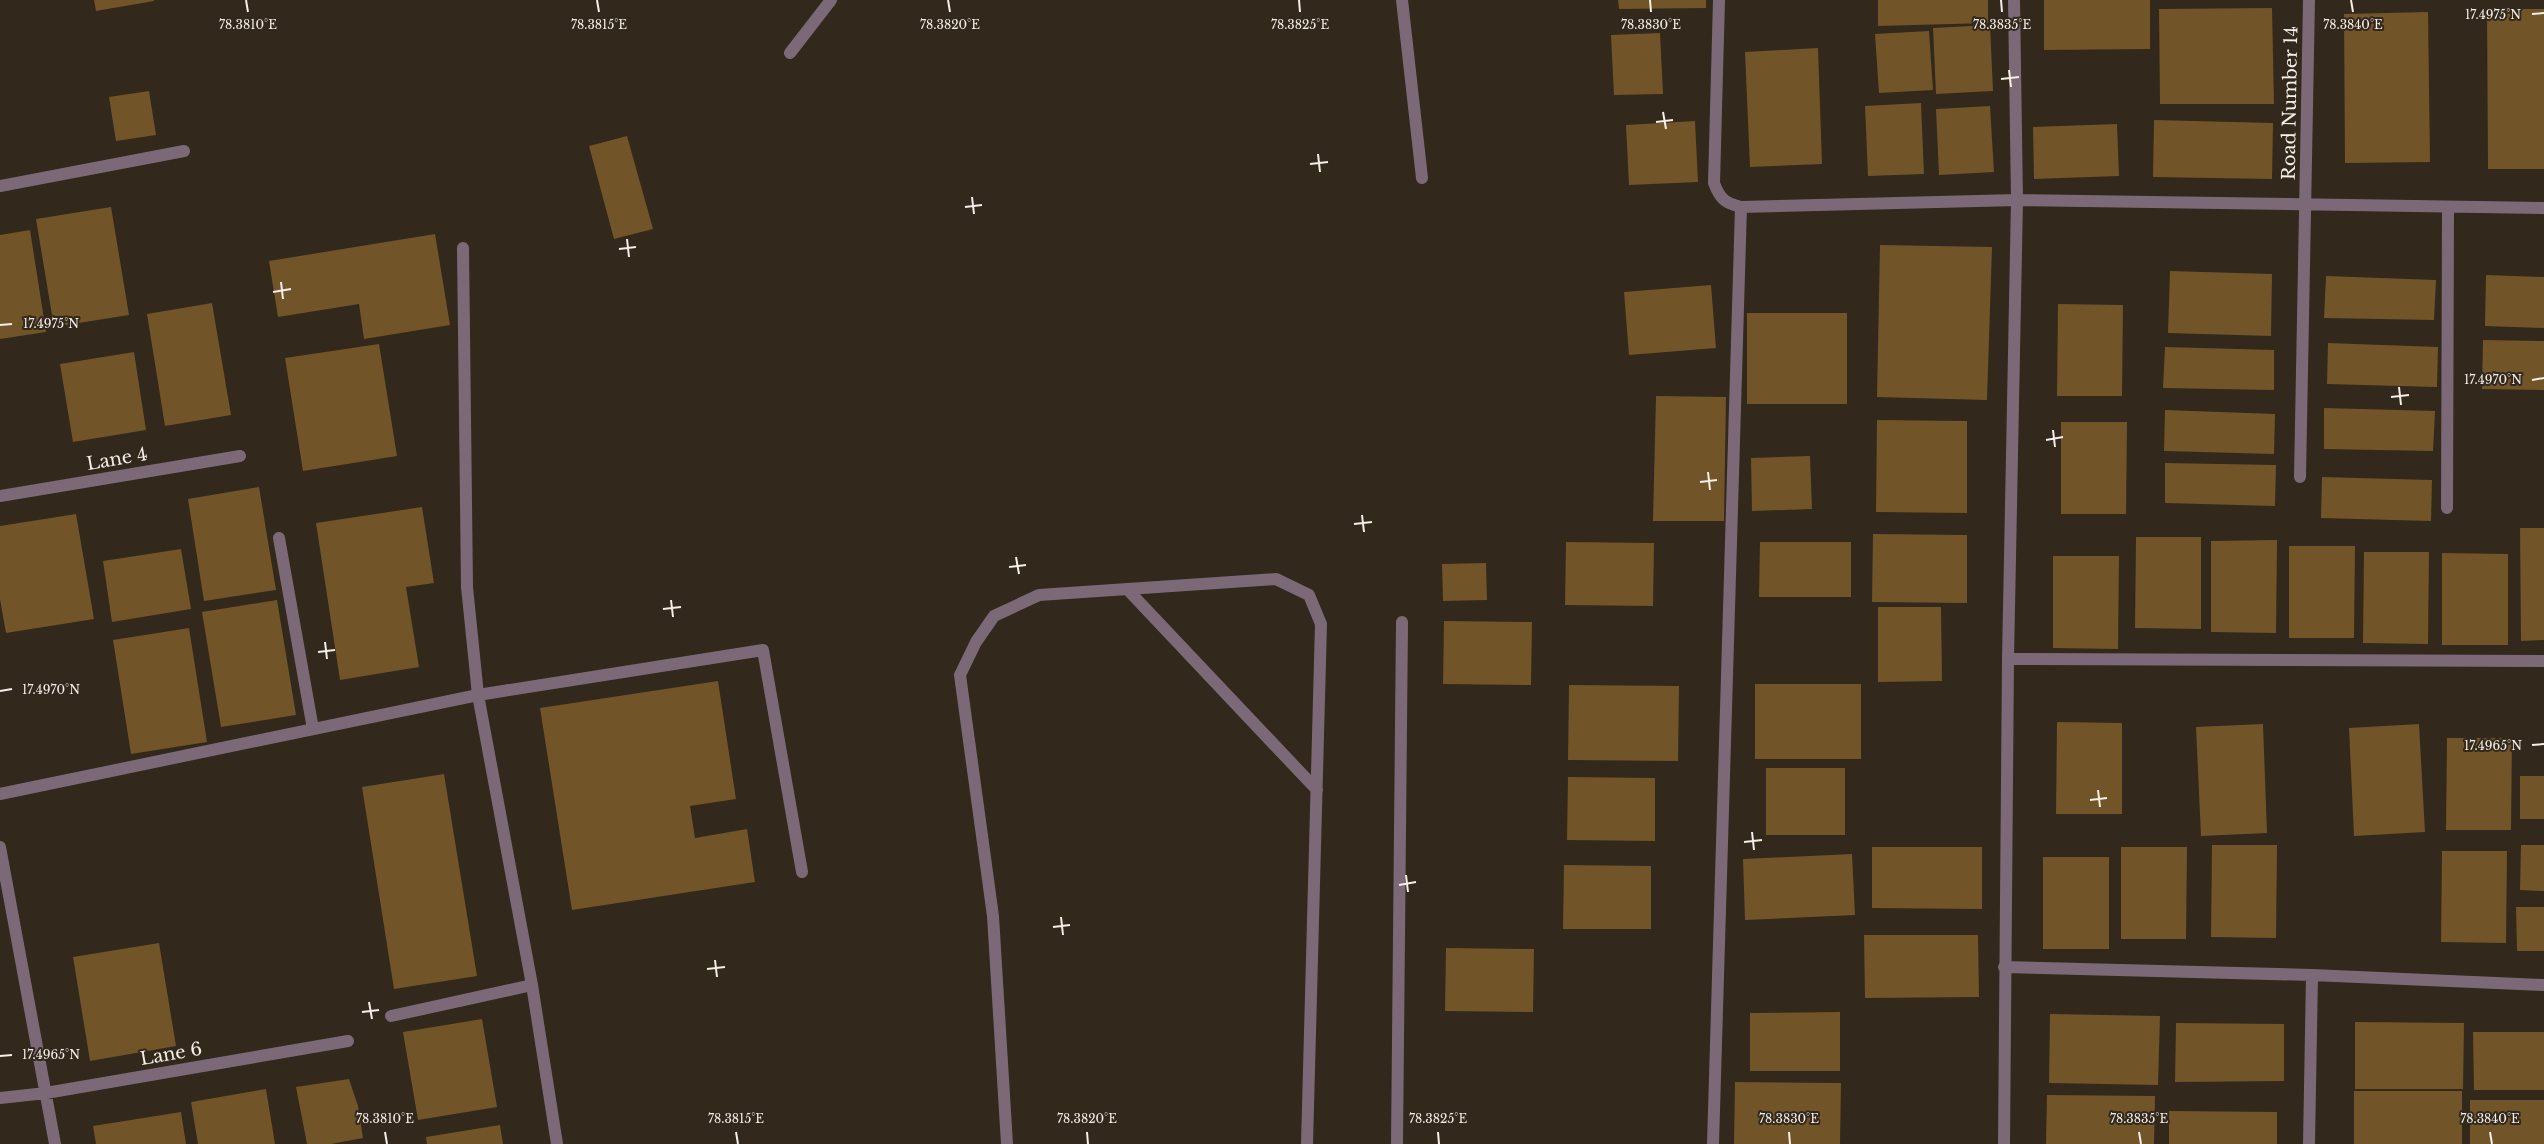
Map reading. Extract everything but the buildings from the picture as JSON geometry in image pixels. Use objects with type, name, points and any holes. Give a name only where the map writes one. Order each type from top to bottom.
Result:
[{"type":"street","points":[[790,52],[831,0]]},
{"type":"street","points":[[1402,0],[1422,178]]},
{"type":"street","points":[[1718,0],[1714,183],[1719,195],[1725,202],[1741,207],[2017,200],[2305,206],[2544,208]]},
{"type":"street","points":[[2004,1144],[2008,659],[2017,200],[2014,0]]},
{"type":"street","name":"Road Number 14","points":[[2300,477],[2309,0]]},
{"type":"street","points":[[0,186],[184,151]]},
{"type":"street","points":[[1713,1144],[1741,207]]},
{"type":"street","points":[[2447,508],[2448,207]]},
{"type":"street","points":[[463,248],[467,586],[478,695],[532,985],[557,1144]]},
{"type":"street","name":"Lane 4","points":[[0,496],[240,456]]},
{"type":"street","points":[[279,538],[313,729]]},
{"type":"street","points":[[1007,1144],[993,916],[960,675],[976,642],[994,616],[1039,595],[1276,579],[1310,595],[1322,624],[1306,1144]]},
{"type":"street","points":[[1127,589],[1317,790]]},
{"type":"street","points":[[1397,1144],[1402,622]]},
{"type":"street","points":[[0,794],[478,695],[762,650],[802,872]]},
{"type":"street","points":[[2008,659],[2544,661]]},
{"type":"street","points":[[0,847],[55,1144]]},
{"type":"street","points":[[2004,967],[2312,975],[2544,985]]},
{"type":"street","points":[[2309,1144],[2312,975]]},
{"type":"street","points":[[392,1016],[532,985]]},
{"type":"street","name":"Lane 6","points":[[0,1098],[46,1093],[348,1041]]}]
